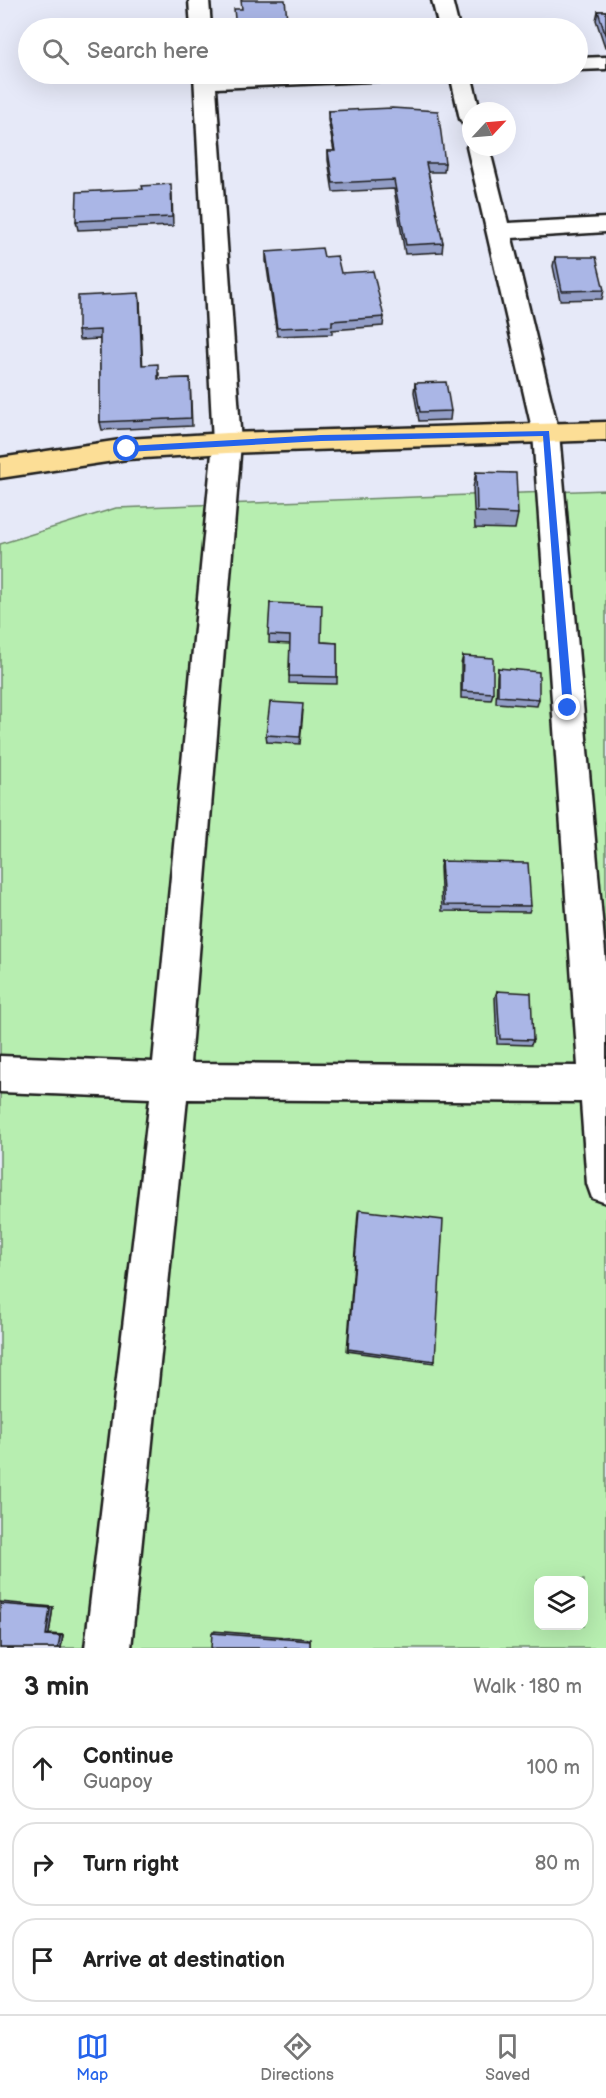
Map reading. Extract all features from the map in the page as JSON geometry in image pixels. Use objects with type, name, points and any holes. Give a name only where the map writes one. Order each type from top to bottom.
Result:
[{"type":"main road","points":[[0,468],[127,449],[227,443],[606,431]]},
{"type":"street","points":[[199,0],[200,18]]},
{"type":"street","points":[[441,0],[446,18]]},
{"type":"street","points":[[588,64],[606,63]]},
{"type":"street","points":[[108,1648],[170,1082],[227,443],[204,84]]},
{"type":"street","points":[[462,84],[467,102]]},
{"type":"street","points":[[480,156],[546,433],[602,1084],[606,1184]]},
{"type":"street","points":[[499,231],[606,225]]},
{"type":"street","points":[[0,1074],[170,1082],[602,1084]]},
{"type":"green space","points":[[606,490],[606,1648],[0,1648],[0,544],[116,508]]},
{"type":"building","points":[[241,0],[285,0],[287,18],[235,18],[234,9],[242,9]]},
{"type":"building","points":[[598,11],[606,11],[606,37]]},
{"type":"building","points":[[392,108],[438,111],[445,163],[426,163],[443,243],[406,245],[394,180],[333,183],[328,151],[335,151],[328,111]]},
{"type":"building","points":[[171,184],[172,217],[76,221],[77,192],[143,189],[142,186]]},
{"type":"building","points":[[322,248],[324,257],[337,256],[341,273],[373,271],[384,317],[332,321],[332,326],[277,328],[266,252]]},
{"type":"building","points":[[555,257],[596,257],[604,290],[562,291]]},
{"type":"building","points":[[139,293],[142,365],[158,364],[158,379],[190,378],[191,418],[100,422],[100,330],[78,331],[78,296]]},
{"type":"building","points":[[446,382],[451,411],[420,412],[415,383]]},
{"type":"building","points":[[476,472],[516,473],[518,514],[477,512]]},
{"type":"building","points":[[270,603],[322,605],[321,642],[337,643],[337,677],[289,676],[290,636],[268,635]]},
{"type":"building","points":[[463,656],[493,658],[493,693],[462,691]]},
{"type":"building","points":[[498,668],[539,672],[539,699],[498,696]]},
{"type":"building","points":[[270,702],[303,704],[300,737],[266,735]]},
{"type":"building","points":[[441,861],[528,863],[531,906],[444,905]]},
{"type":"building","points":[[497,991],[531,993],[533,1040],[500,1039]]},
{"type":"building","points":[[359,1210],[443,1220],[435,1361],[348,1349]]},
{"type":"building","points":[[0,1604],[50,1608],[46,1635],[60,1636],[58,1648],[0,1648]]},
{"type":"building","points":[[212,1633],[310,1641],[310,1648],[211,1648]]},
{"type":"route","points":[[127,449],[321,438],[546,433],[568,708]]}]
